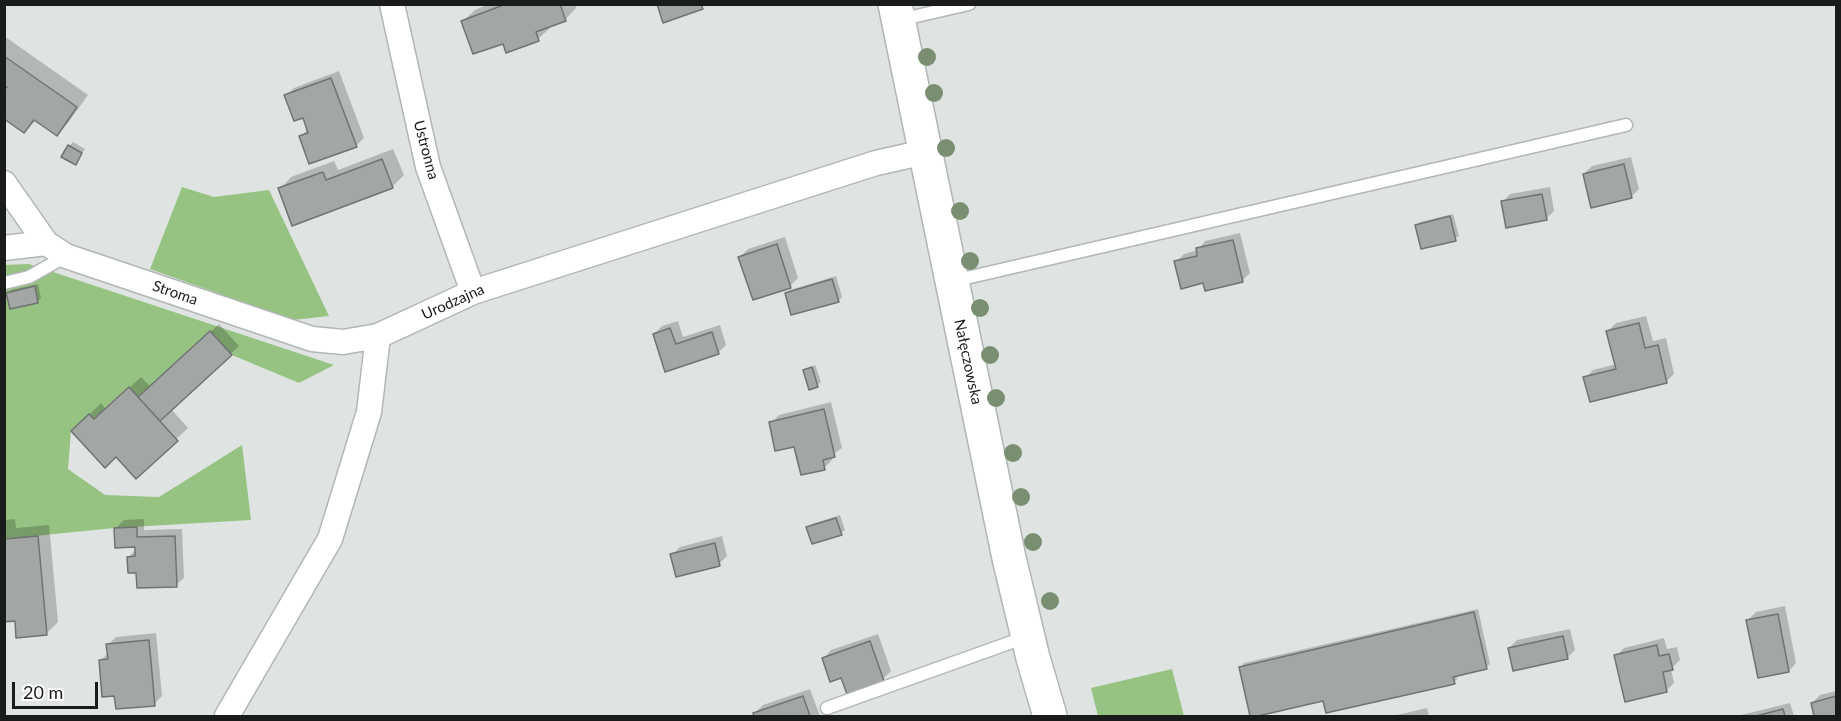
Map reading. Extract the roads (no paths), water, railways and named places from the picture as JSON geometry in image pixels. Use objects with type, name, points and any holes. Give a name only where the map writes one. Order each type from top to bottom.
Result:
[{"type":"main road","name":"Nałęczowska","points":[[896,12],[1009,558],[1050,717]]},
{"type":"street","name":"Ustronna","points":[[392,4],[429,167],[473,291]]},
{"type":"street","name":"Urodzajna","points":[[378,336],[473,291],[876,163],[925,152]]},
{"type":"street","points":[[4,183],[56,250]]},
{"type":"street","points":[[4,248],[56,250]]},
{"type":"street","name":"Stroma","points":[[56,250],[312,339],[343,342],[378,336]]},
{"type":"street","points":[[227,717],[330,539],[369,412],[378,336]]},
{"type":"lane","points":[[896,12],[969,4]]},
{"type":"lane","points":[[952,281],[1626,124]]},
{"type":"lane","points":[[4,283],[29,277],[56,250]]},
{"type":"lane","points":[[827,708],[1028,637]]}]
